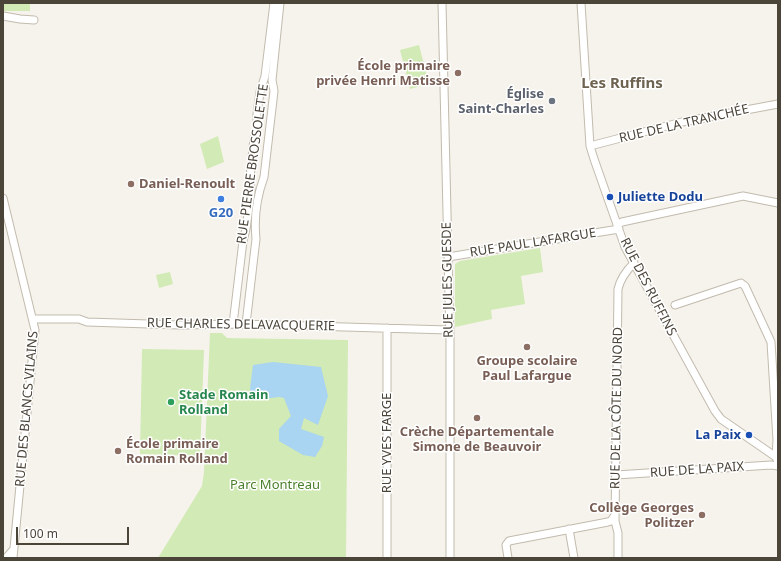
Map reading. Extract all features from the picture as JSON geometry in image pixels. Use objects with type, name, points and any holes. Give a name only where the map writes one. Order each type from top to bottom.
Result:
[{"type":"street","name":"RUE PIERRE BROSSOLETTE","points":[[233,324],[242,241],[246,229],[251,192],[253,149],[250,140],[252,136],[258,132],[258,106],[260,92],[265,76],[274,3]]},
{"type":"street","name":"RUE PIERRE BROSSOLETTE","points":[[246,324],[256,239],[255,225],[260,188],[264,177],[274,91],[272,80],[280,3]]},
{"type":"street","name":"RUE JULES GUESDE","points":[[442,3],[448,257],[450,558]]},
{"type":"street","name":"RUE DES RUFFINS","points":[[581,3],[590,146],[625,247],[715,412],[721,419],[777,460]]},
{"type":"street","points":[[3,16],[20,20],[34,20]]},
{"type":"street","name":"RUE DE LA TRANCHÉE","points":[[590,146],[682,122],[778,104]]},
{"type":"street","points":[[258,132],[265,134],[268,138]]},
{"type":"street","name":"RUE PAUL LAFARGUE","points":[[448,257],[618,227],[622,222],[743,196],[778,203]]},
{"type":"street","name":"RUE DES BLANCS VILAINS","points":[[3,198],[36,330],[15,542],[13,554],[6,558]]},
{"type":"street","name":"RUE DE LA CÔTE DU NORD","points":[[618,558],[618,533],[615,515],[618,289],[630,267],[634,263]]},
{"type":"street","points":[[675,305],[741,283],[744,286],[771,342],[777,460]]},
{"type":"street","name":"RUE CHARLES DELAVACQUERIE","points":[[33,319],[180,325],[246,324],[449,330]]},
{"type":"street","name":"RUE YVES FARGE","points":[[387,328],[387,558]]},
{"type":"street","name":"RUE DE LA PAIX","points":[[616,475],[771,465],[778,466]]},
{"type":"street","points":[[508,558],[506,545],[509,541],[611,521],[615,515]]},
{"type":"street","points":[[569,529],[574,558]]},
{"type":"green space","points":[[3,3],[30,3],[30,11],[3,11]]},
{"type":"green space","points":[[419,45],[429,84],[410,89],[400,50]]},
{"type":"green space","points":[[218,136],[224,162],[207,169],[200,144]]},
{"type":"green space","points":[[540,248],[543,272],[521,276],[525,304],[491,310],[492,319],[455,327],[455,264],[460,261]]},
{"type":"green space","points":[[170,272],[173,284],[159,288],[156,275]]},
{"type":"green space","name":"Parc Montreau","points":[[210,333],[222,333],[227,338],[348,340],[346,558],[158,558],[202,486],[204,472]]},
{"type":"green space","name":"Stade Romain Rolland","points":[[142,349],[204,350],[200,456],[140,454]]},
{"type":"water","points":[[273,362],[321,367],[328,396],[318,425],[304,418],[301,429],[324,437],[322,446],[315,457],[303,455],[279,441],[279,429],[291,416],[284,398],[279,397],[263,399],[252,397],[250,389],[253,365]]},
{"type":"place","name":"École primaire privée Henri Matisse","points":[[458,73]]},
{"type":"place","name":"Église Saint-Charles","points":[[552,101]]},
{"type":"place","name":"Daniel-Renoult","points":[[131,184]]},
{"type":"place","name":"Juliette Dodu","points":[[610,197]]},
{"type":"place","name":"G20","points":[[221,199]]},
{"type":"place","name":"Groupe scolaire Paul Lafargue","points":[[527,347]]},
{"type":"place","name":"Stade Romain Rolland","points":[[171,402]]},
{"type":"place","name":"Crèche Départementale Simone de Beauvoir","points":[[477,418]]},
{"type":"place","name":"La Paix","points":[[749,435]]},
{"type":"place","name":"École primaire Romain Rolland","points":[[118,451]]},
{"type":"place","name":"Collège Georges Politzer","points":[[702,515]]},
{"type":"district","name":"Les Ruffins","points":[[622,84]]}]
